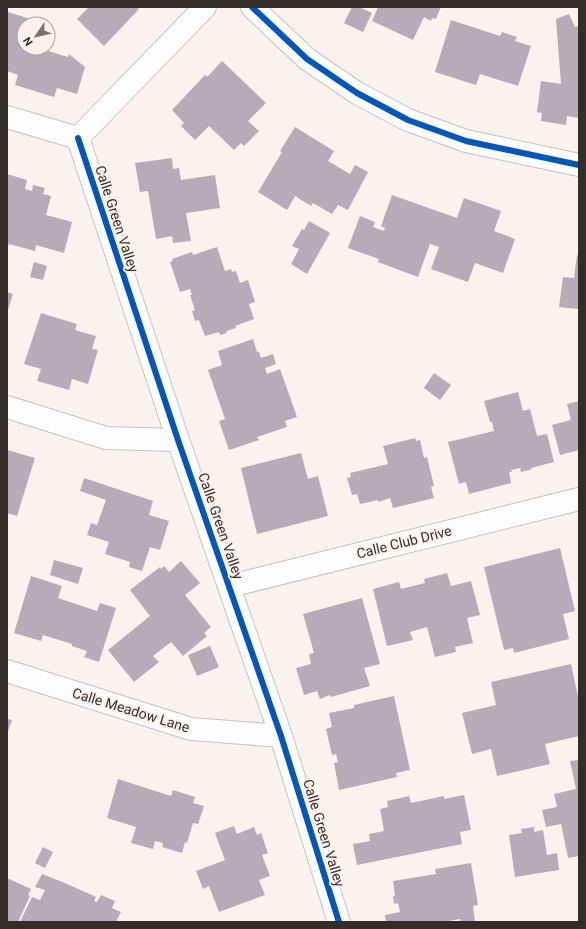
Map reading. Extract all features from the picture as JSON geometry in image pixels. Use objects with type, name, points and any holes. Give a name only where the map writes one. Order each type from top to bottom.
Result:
[{"type":"street","points":[[7,117],[78,138],[205,7]]},
{"type":"street","points":[[252,7],[308,59],[357,93],[408,120],[466,141],[579,165]]},
{"type":"street","name":"Calle Green Valley","points":[[78,138],[178,440],[281,736],[339,922]]},
{"type":"street","points":[[7,407],[106,438],[178,440]]},
{"type":"street","name":"Calle Club Drive","points":[[230,586],[579,499]]},
{"type":"street","name":"Calle Meadow Lane","points":[[7,672],[191,729],[281,736]]},
{"type":"building","points":[[89,7],[137,7],[139,9],[104,46],[77,19]]},
{"type":"building","points":[[352,7],[359,7],[372,13],[363,32],[344,23]]},
{"type":"building","points":[[378,7],[441,7],[436,19],[432,18],[431,21],[424,17],[413,40],[372,21]]},
{"type":"building","points":[[8,12],[21,16],[16,16],[16,56],[56,56],[56,53],[68,57],[69,54],[85,67],[77,94],[57,88],[54,97],[15,85],[18,75],[7,71]]},
{"type":"building","points":[[569,14],[575,27],[578,26],[579,29],[579,118],[567,116],[566,125],[541,121],[542,113],[537,112],[541,81],[561,84],[556,19]]},
{"type":"building","points":[[451,20],[500,36],[502,32],[517,37],[515,41],[531,46],[518,86],[480,74],[476,85],[435,72]]},
{"type":"building","points":[[222,61],[266,103],[248,121],[259,131],[244,146],[241,143],[234,150],[209,126],[195,140],[181,126],[184,123],[172,110],[205,75],[207,77]]},
{"type":"building","points":[[295,127],[334,151],[328,161],[350,174],[355,165],[368,172],[348,210],[338,205],[332,214],[313,203],[311,206],[295,196],[287,210],[258,192]]},
{"type":"building","points":[[172,158],[173,169],[179,168],[181,180],[215,175],[220,208],[186,213],[191,241],[173,243],[172,236],[156,239],[148,191],[140,192],[135,163]]},
{"type":"building","points":[[7,174],[27,180],[25,189],[32,191],[33,185],[45,188],[43,194],[51,196],[46,215],[72,222],[64,253],[36,245],[35,251],[9,244],[7,249]]},
{"type":"building","points":[[392,195],[457,218],[464,198],[501,211],[494,231],[515,239],[503,273],[475,263],[468,282],[431,269],[439,247],[430,244],[418,277],[378,262],[379,259],[348,248],[360,216],[375,222],[373,227],[384,231],[385,228],[381,226]]},
{"type":"building","points":[[309,221],[330,233],[307,274],[291,264],[299,249],[292,246],[302,229],[304,230]]},
{"type":"building","points":[[217,247],[225,271],[231,269],[232,272],[236,271],[240,283],[248,280],[255,302],[249,304],[254,319],[235,326],[236,328],[226,331],[227,333],[220,335],[219,332],[205,336],[199,320],[195,321],[192,311],[195,310],[190,295],[192,295],[190,289],[180,292],[170,262],[173,261],[172,259],[192,252],[193,255]]},
{"type":"building","points":[[577,255],[579,256],[578,309],[559,307],[563,277],[574,278]]},
{"type":"building","points":[[34,262],[47,266],[43,280],[30,277]]},
{"type":"building","points":[[7,292],[13,294],[7,313]]},
{"type":"building","points":[[41,313],[77,324],[75,330],[96,336],[92,349],[98,350],[88,384],[72,379],[69,390],[37,381],[41,369],[24,364]]},
{"type":"building","points":[[253,339],[257,352],[259,352],[261,358],[273,354],[276,364],[265,368],[267,374],[280,369],[297,417],[285,421],[287,427],[257,437],[259,440],[229,450],[219,421],[225,419],[208,370],[222,365],[218,351]]},
{"type":"building","points":[[434,373],[451,385],[440,400],[424,388]]},
{"type":"building","points":[[518,392],[523,411],[530,409],[537,436],[547,434],[554,462],[521,472],[520,468],[511,470],[512,472],[509,472],[511,483],[469,494],[466,482],[459,484],[448,442],[494,431],[484,401]]},
{"type":"building","points":[[579,401],[579,450],[560,455],[552,425],[571,420],[567,404]]},
{"type":"building","points":[[415,438],[416,441],[420,440],[424,458],[427,457],[434,486],[431,487],[434,498],[393,508],[390,498],[378,502],[378,500],[360,504],[357,494],[352,495],[347,478],[351,477],[350,473],[388,464],[383,446]]},
{"type":"building","points":[[7,450],[35,458],[17,516],[7,513]]},
{"type":"building","points":[[301,453],[308,479],[318,476],[328,516],[257,534],[241,468]]},
{"type":"building","points":[[84,478],[153,501],[149,515],[169,521],[160,550],[150,547],[142,571],[129,567],[130,562],[105,554],[109,542],[87,535],[91,523],[97,525],[106,500],[80,491]]},
{"type":"building","points":[[560,548],[575,611],[563,614],[569,639],[514,653],[513,648],[504,650],[484,567]]},
{"type":"building","points":[[54,560],[83,568],[78,584],[50,575]]},
{"type":"building","points":[[181,561],[200,583],[185,595],[211,627],[204,633],[207,636],[183,656],[171,642],[153,656],[159,662],[134,682],[108,650],[150,616],[130,590],[160,567],[161,569],[164,566],[169,572]]},
{"type":"building","points":[[447,573],[451,586],[471,581],[480,615],[467,618],[473,643],[455,647],[456,652],[435,657],[427,627],[410,632],[413,640],[387,646],[373,589],[399,582],[401,589],[425,583],[424,579]]},
{"type":"building","points":[[31,576],[62,586],[58,598],[97,611],[100,603],[116,608],[99,662],[84,657],[87,651],[72,646],[72,644],[43,635],[41,641],[14,633]]},
{"type":"building","points":[[362,598],[380,664],[364,668],[370,686],[331,697],[330,695],[320,699],[317,691],[304,695],[296,668],[311,664],[309,654],[314,653],[303,614]]},
{"type":"building","points":[[210,646],[219,667],[197,676],[188,655]]},
{"type":"building","points":[[571,664],[579,701],[579,736],[545,744],[550,764],[497,776],[491,749],[472,754],[462,713],[496,705],[491,682]]},
{"type":"building","points":[[394,696],[410,770],[396,773],[397,777],[339,790],[334,763],[338,762],[336,754],[332,755],[326,729],[332,727],[329,713],[354,708],[354,705]]},
{"type":"building","points":[[7,719],[12,720],[7,734]]},
{"type":"building","points":[[579,760],[579,856],[568,858],[561,824],[546,827],[542,810],[557,807],[554,794],[576,789],[570,761]]},
{"type":"building","points":[[118,779],[171,796],[173,790],[195,797],[193,803],[204,806],[198,824],[193,823],[187,843],[185,842],[182,853],[162,847],[163,843],[155,841],[153,849],[131,843],[136,827],[107,818]]},
{"type":"building","points":[[464,795],[471,830],[460,832],[462,844],[357,865],[353,844],[370,841],[369,834],[384,831],[380,809],[388,807],[387,801],[409,796],[411,803],[444,796],[444,799]]},
{"type":"building","points":[[234,826],[237,834],[254,827],[257,835],[261,833],[268,853],[262,855],[270,876],[259,880],[265,895],[219,912],[209,886],[203,889],[196,871],[225,860],[215,833]]},
{"type":"building","points":[[534,827],[534,832],[543,830],[547,855],[557,853],[559,870],[515,877],[509,835],[522,833],[521,829]]},
{"type":"building","points":[[43,847],[53,852],[45,868],[35,863]]},
{"type":"building","points":[[471,863],[478,905],[473,906],[475,922],[461,922],[460,919],[443,922],[386,922],[385,915],[400,912],[398,903],[394,904],[393,896],[395,896],[393,881],[436,874],[435,869]]},
{"type":"building","points":[[42,874],[96,897],[94,901],[97,902],[101,895],[115,901],[112,908],[121,912],[116,922],[20,922],[32,897],[40,900],[45,890],[35,887]]},
{"type":"building","points":[[7,878],[31,889],[28,895],[30,896],[18,922],[7,922]]},
{"type":"cycle path","points":[[252,7],[307,59],[357,93],[408,120],[466,141],[579,165]]},
{"type":"cycle path","points":[[78,138],[178,440],[281,736],[339,922]]}]
